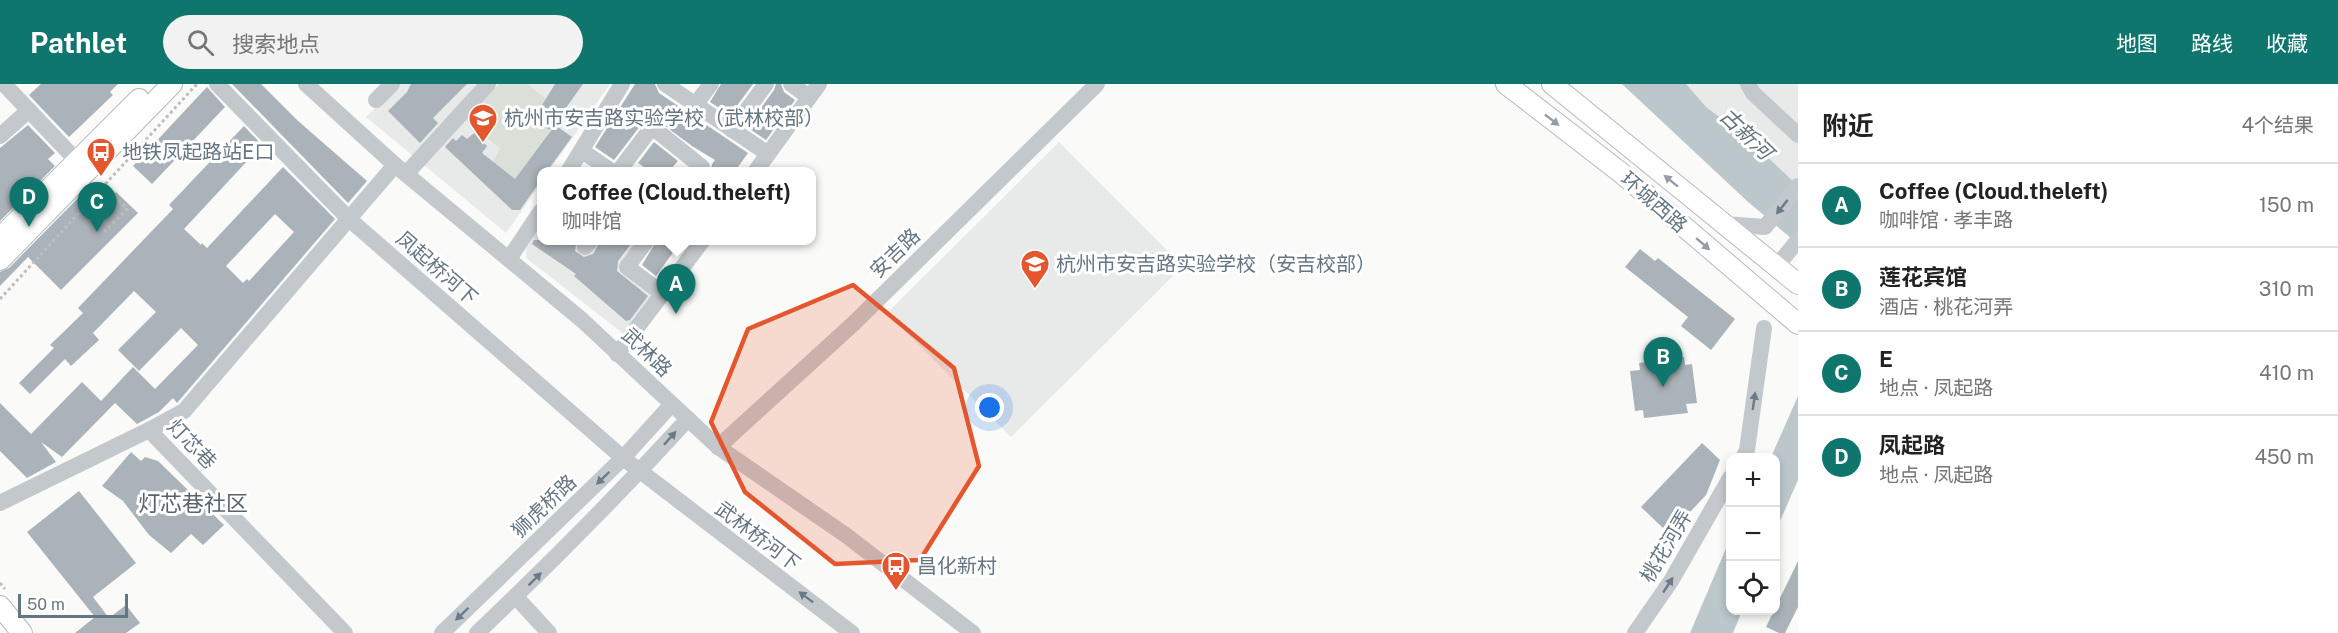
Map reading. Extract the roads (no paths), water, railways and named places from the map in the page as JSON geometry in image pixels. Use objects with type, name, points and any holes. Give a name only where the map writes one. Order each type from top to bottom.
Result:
[{"type":"main road","points":[[0,238],[154,84]]},
{"type":"main road","points":[[0,260],[172,84]]},
{"type":"main road","name":"环城西路","points":[[1506,84],[1620,172],[1798,324]]},
{"type":"main road","name":"环城西路","points":[[1552,84],[1798,284]]},
{"type":"main road","points":[[0,606],[22,633]]},
{"type":"street","name":"凤起桥河下","points":[[217,84],[348,219],[639,472]]},
{"type":"street","name":"武林路","points":[[306,84],[400,170],[582,320],[718,447],[847,536],[972,633]]},
{"type":"street","points":[[376,100],[392,84]]},
{"type":"street","points":[[149,430],[184,411],[348,219],[488,84]]},
{"type":"street","points":[[571,167],[622,84]]},
{"type":"street","points":[[665,84],[768,154]]},
{"type":"street","points":[[695,105],[711,84]]},
{"type":"street","points":[[732,129],[766,84]]},
{"type":"street","points":[[758,167],[814,91],[791,84]]},
{"type":"street","name":"安吉路","points":[[718,447],[853,324],[1097,84]]},
{"type":"street","points":[[1748,84],[1753,93],[1798,135]]},
{"type":"street","points":[[8,86],[78,161]]},
{"type":"street","points":[[0,136],[29,110]]},
{"type":"street","points":[[621,167],[652,127],[704,165]]},
{"type":"street","points":[[582,151],[607,167]]},
{"type":"street","points":[[1725,224],[1765,227],[1798,186]]},
{"type":"street","points":[[509,259],[537,217]]},
{"type":"street","points":[[643,245],[627,267],[663,294]]},
{"type":"street","points":[[617,354],[699,245]]},
{"type":"street","points":[[1777,266],[1794,245]]},
{"type":"street","points":[[1746,453],[1764,328]]},
{"type":"street","name":"狮虎桥路","points":[[442,633],[623,458],[671,405]]},
{"type":"street","points":[[477,633],[516,597],[639,472],[688,418]]},
{"type":"street","name":"灯芯巷","points":[[0,503],[149,430],[345,633]]},
{"type":"street","name":"武林桥河下","points":[[639,472],[842,630]]},
{"type":"street","name":"桃花河弄","points":[[1635,633],[1671,581],[1726,487]]},
{"type":"street","points":[[516,597],[549,633]]},
{"type":"place","name":"杭州市安吉路实验学校（武林校部）","points":[[483,144]]},
{"type":"place","name":"地铁凤起路站E口","points":[[101,178]]},
{"type":"place","name":"凤起路","points":[[29,227]]},
{"type":"place","name":"E","points":[[97,232]]},
{"type":"place","name":"杭州市安吉路实验学校（安吉校部）","points":[[1035,290]]},
{"type":"place","name":"Coffee (Cloud.theleft)","points":[[676,314]]},
{"type":"place","name":"莲花宾馆","points":[[1663,387]]},
{"type":"place","name":"昌化新村","points":[[896,592]]},
{"type":"district","name":"灯芯巷社区","points":[[193,503]]},
{"type":"water label","name":"古新河","points":[[1746,134]]}]
